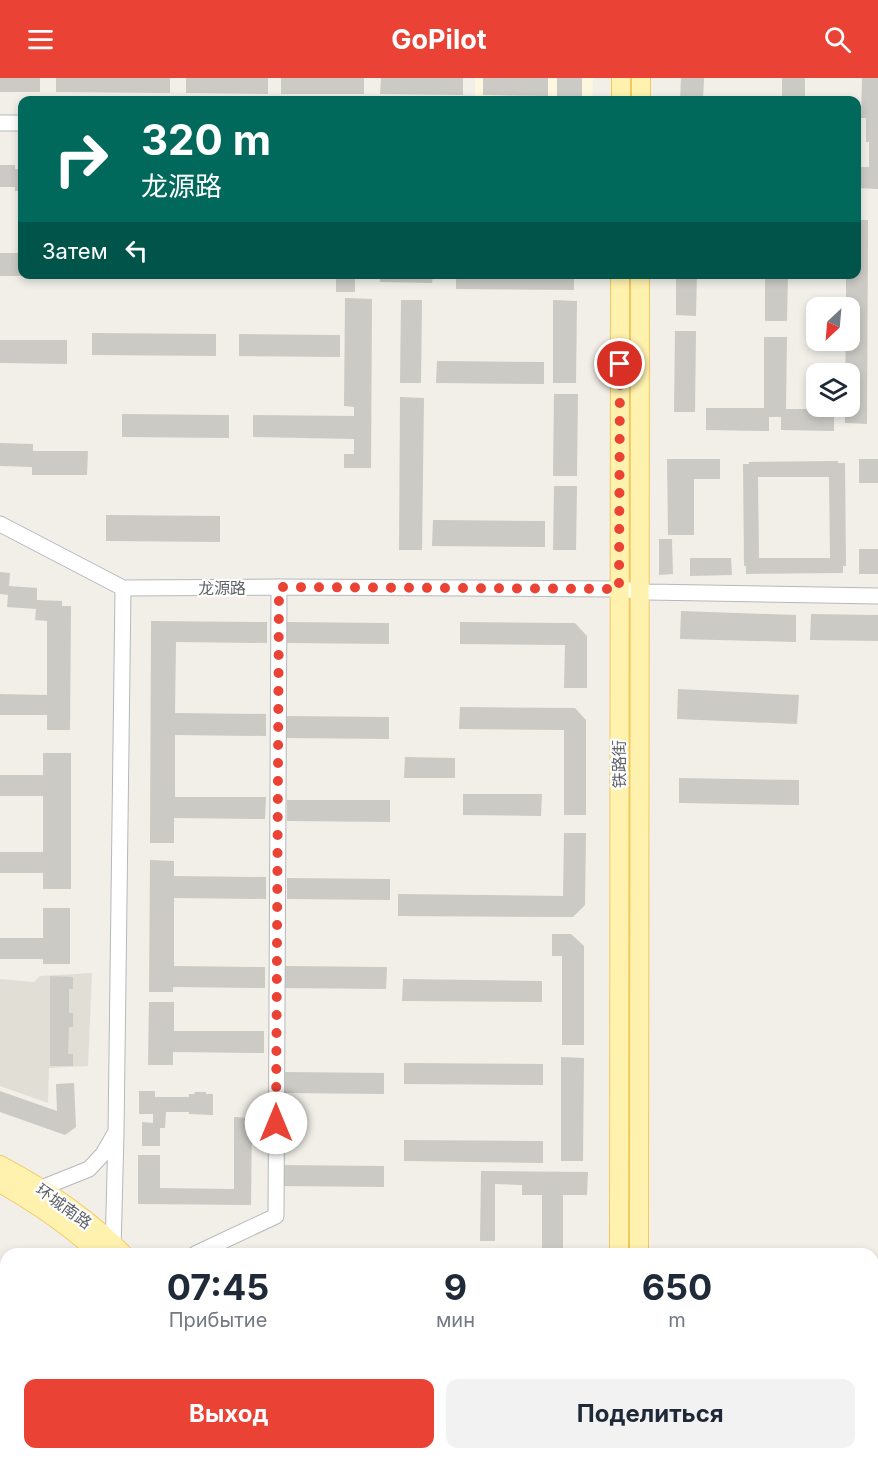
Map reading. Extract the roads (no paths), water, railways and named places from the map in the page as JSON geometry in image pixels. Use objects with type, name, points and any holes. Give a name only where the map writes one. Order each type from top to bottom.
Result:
[{"type":"main road","points":[[621,78],[621,96]]},
{"type":"main road","points":[[641,78],[641,96]]},
{"type":"main road","name":"铁路街","points":[[619,1248],[620,279]]},
{"type":"main road","name":"铁路街","points":[[639,1248],[640,279]]},
{"type":"main road","name":"环城南路","points":[[0,1165],[42,1188],[74,1211],[109,1248]]},
{"type":"main road","name":"环城南路","points":[[0,1183],[62,1224],[106,1248]]},
{"type":"street","points":[[0,123],[18,123]]},
{"type":"street","name":"龙源路","points":[[0,524],[123,588],[619,589],[640,592],[878,596]]},
{"type":"street","points":[[208,1248],[276,1216],[279,587]]},
{"type":"street","points":[[112,1248],[116,1133],[123,588]]},
{"type":"street","points":[[22,1196],[89,1169],[103,1154],[116,1133]]}]
